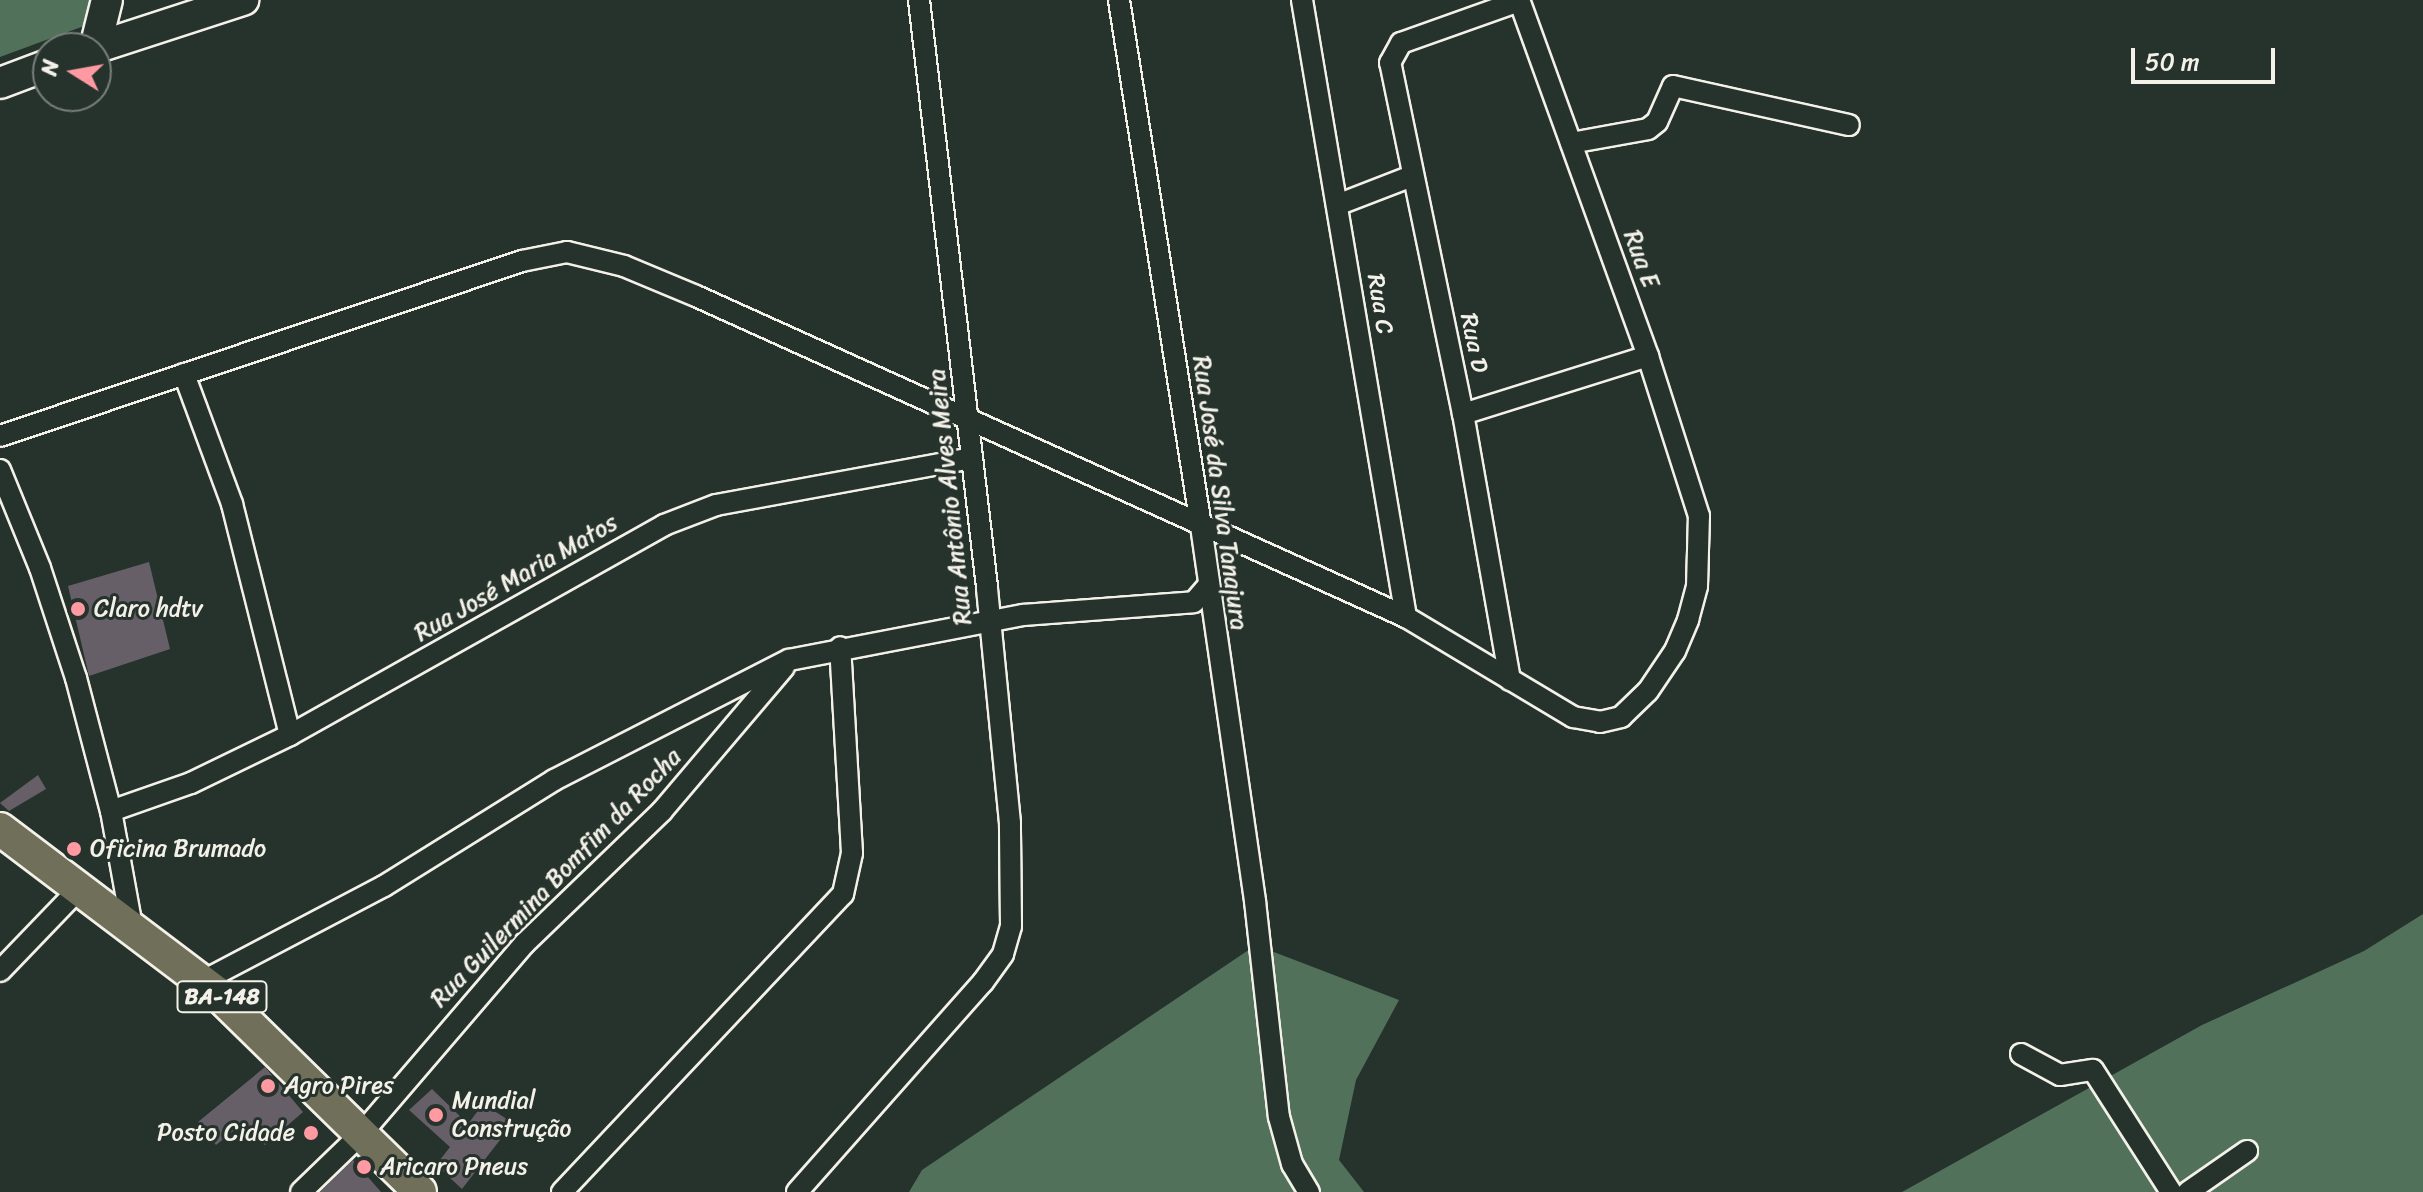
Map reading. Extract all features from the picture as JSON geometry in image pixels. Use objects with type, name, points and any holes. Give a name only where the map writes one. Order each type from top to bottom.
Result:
[{"type":"main road","name":"BA-148","points":[[0,829],[203,981],[420,1192]]},
{"type":"street","points":[[99,32],[107,0]]},
{"type":"street","points":[[112,42],[243,0]]},
{"type":"street","name":"Rua Antônio Alves Meira","points":[[797,1192],[983,982],[1003,954],[1014,893],[989,620],[919,0]]},
{"type":"street","name":"Rua José da Silva Tanajura","points":[[1119,0],[1201,526],[1207,587],[1266,994],[1279,1117],[1292,1164],[1309,1192]]},
{"type":"street","name":"Rua C","points":[[1302,0],[1406,617]]},
{"type":"street","name":"Rua D","points":[[1510,680],[1463,414],[1390,63],[1401,43],[1519,0]]},
{"type":"street","name":"Rua E","points":[[1510,680],[1573,717],[1600,722],[1621,717],[1648,691],[1675,651],[1697,586],[1702,539],[1687,469],[1519,0]]},
{"type":"street","points":[[0,83],[32,71]]},
{"type":"street","points":[[1571,143],[1648,129],[1657,122],[1673,86],[1849,125]]},
{"type":"street","points":[[1337,205],[1412,176]]},
{"type":"street","points":[[0,436],[522,261],[567,252],[638,272],[1406,617],[1510,680]]},
{"type":"street","points":[[1463,414],[1648,356]]},
{"type":"street","points":[[184,374],[232,504],[290,735]]},
{"type":"street","name":"Rua José Maria Matos","points":[[111,811],[191,783],[290,735],[664,525],[741,499],[971,458]]},
{"type":"street","points":[[0,470],[54,607],[111,811],[132,927]]},
{"type":"street","points":[[203,981],[384,886],[554,780],[789,660],[840,647],[989,620],[1194,602],[1207,587]]},
{"type":"street","points":[[562,1192],[843,894],[852,853],[840,647]]},
{"type":"street","name":"Rua Guilermina Bomfim da Rocha","points":[[301,1192],[362,1133],[525,943],[662,811],[789,660]]},
{"type":"street","points":[[0,971],[79,889]]},
{"type":"street","points":[[2021,1054],[2060,1075],[2093,1070],[2171,1192]]},
{"type":"street","points":[[2188,1192],[2247,1151]]},
{"type":"green space","points":[[0,0],[91,0],[84,26],[68,32],[32,32],[32,45],[0,57]]},
{"type":"green space","points":[[2423,914],[2423,1192],[1902,1192],[2202,1025],[2364,951]]},
{"type":"green space","points":[[1256,945],[1399,1000],[1356,1080],[1339,1160],[1364,1192],[909,1192],[922,1170]]},
{"type":"building","points":[[149,562],[170,649],[89,676],[68,586]]},
{"type":"building","points":[[38,775],[46,789],[9,811],[0,803]]},
{"type":"building","points":[[265,1067],[303,1112],[265,1145],[243,1123],[216,1145],[198,1122]]},
{"type":"building","points":[[432,1089],[468,1124],[483,1104],[513,1123],[462,1189],[436,1165],[450,1147],[409,1110]]},
{"type":"building","points":[[353,1160],[381,1192],[320,1192]]},
{"type":"place","name":"Claro hdtv","points":[[78,609]]},
{"type":"place","name":"Oficina Brumado","points":[[74,849]]},
{"type":"place","name":"Agro Pires","points":[[268,1086]]},
{"type":"place","name":"Mundial Construção","points":[[436,1115]]},
{"type":"place","name":"Posto Cidade","points":[[311,1133]]},
{"type":"place","name":"Aricaro Pneus","points":[[364,1167]]}]
